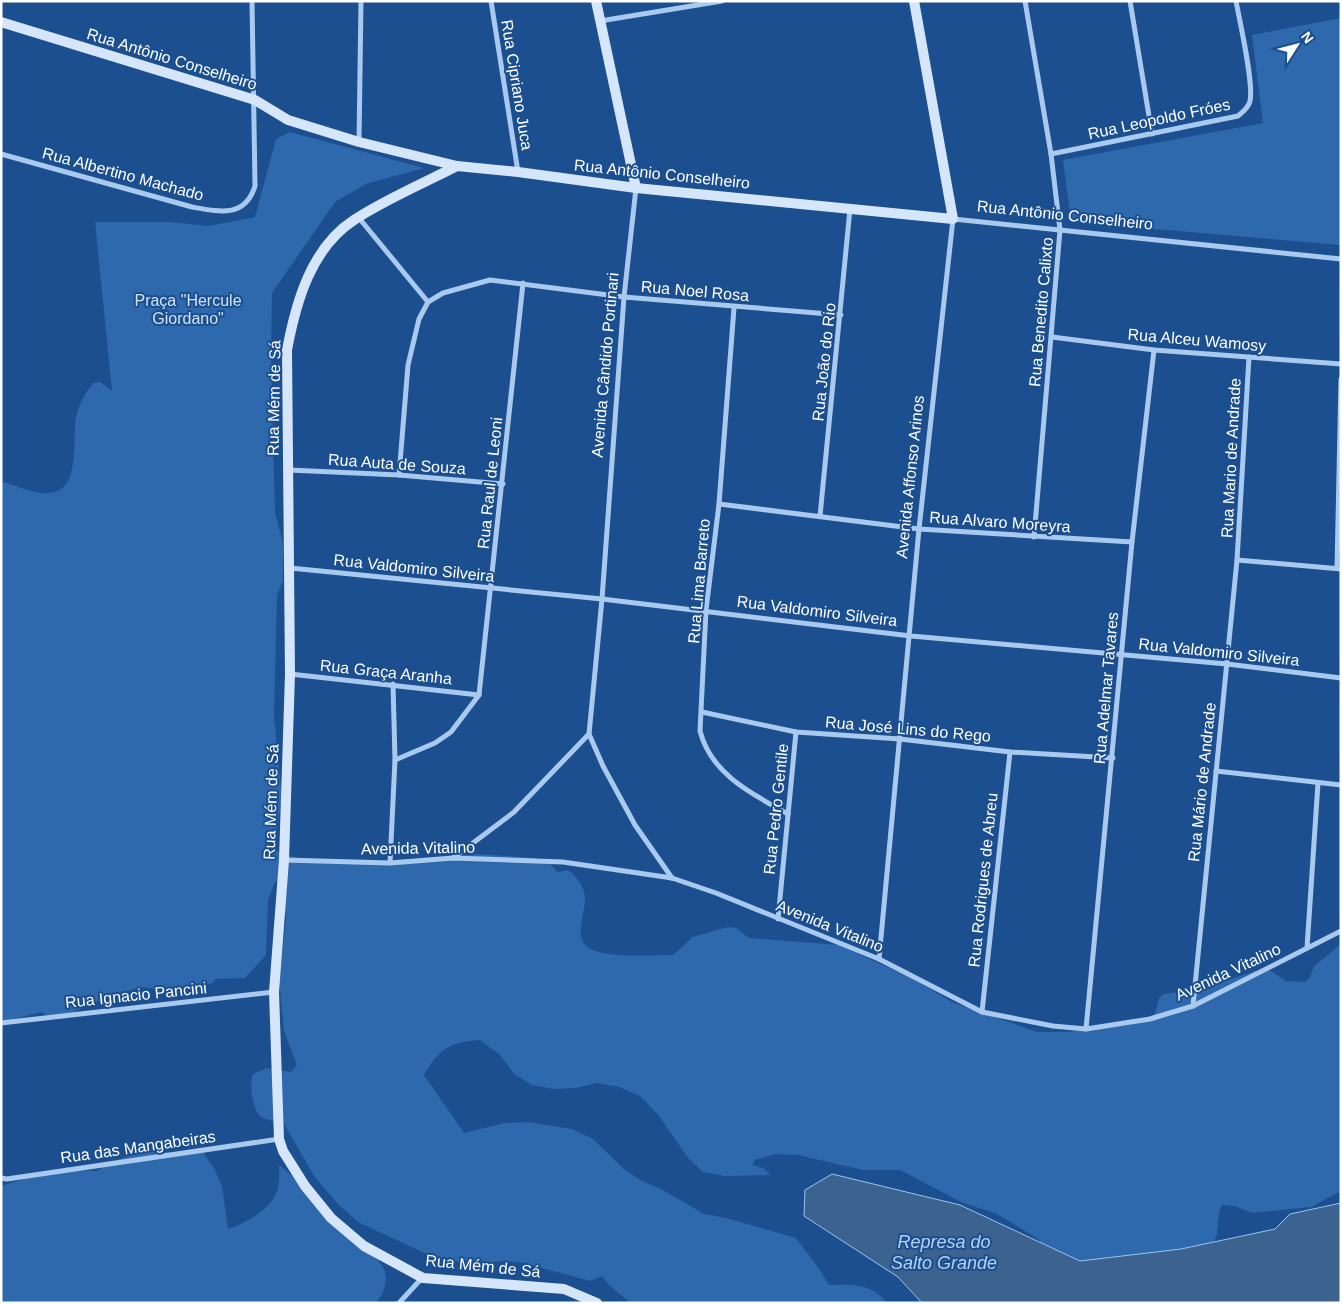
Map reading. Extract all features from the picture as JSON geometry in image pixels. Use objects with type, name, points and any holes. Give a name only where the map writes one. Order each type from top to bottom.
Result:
[{"type":"street","points":[[252,1],[255,100]]},
{"type":"street","points":[[359,142],[361,1]]},
{"type":"street","name":"Rua Cipriano Juca","points":[[491,1],[518,172]]},
{"type":"street","name":"Avenida Cândido Portinari","points":[[596,1],[636,188],[624,297],[602,599],[589,734],[602,766],[635,825],[672,878]]},
{"type":"street","points":[[600,22],[722,1]]},
{"type":"street","name":"Avenida Affonso Arinos","points":[[880,959],[911,636],[919,529],[953,219],[914,1]]},
{"type":"street","name":"Rua Benedito Calixto","points":[[1025,1],[1051,154],[1060,230],[1034,537]]},
{"type":"street","points":[[1130,1],[1152,134]]},
{"type":"street","name":"Rua Leopoldo Fróes","points":[[1051,154],[1238,116],[1250,102],[1250,85],[1236,1]]},
{"type":"street","name":"Rua Antônio Conselheiro","points":[[1,22],[255,100],[288,120],[359,142],[457,166],[636,188],[1341,259]]},
{"type":"street","name":"Rua Albertino Machado","points":[[1,154],[192,207],[220,212],[238,209],[251,199],[255,186],[255,100]]},
{"type":"street","name":"Rua Mém de Sá","points":[[457,166],[359,218],[330,243],[307,277],[294,314],[287,350],[290,674],[284,860],[274,992],[279,1139],[283,1152],[305,1186],[331,1218],[364,1246],[422,1278],[564,1289],[597,1303]]},
{"type":"street","name":"Rua João do Rio","points":[[820,516],[850,209]]},
{"type":"street","points":[[359,218],[428,302],[419,319],[408,365],[399,475]]},
{"type":"street","name":"Rua Noel Rosa","points":[[428,302],[443,293],[490,280],[624,297],[734,308],[841,315]]},
{"type":"street","name":"Rua Raul de Leoni","points":[[480,695],[523,283]]},
{"type":"street","name":"Rua Lima Barreto","points":[[734,308],[719,504],[706,610],[700,731],[705,749],[716,764],[747,792],[788,814]]},
{"type":"street","name":"Rua Alceu Wamosy","points":[[1052,337],[1154,350],[1341,364]]},
{"type":"street","name":"Rua Adelmar Tavares","points":[[1086,1029],[1123,654],[1132,542],[1154,350]]},
{"type":"street","name":"Rua Mario de Andrade","points":[[1237,560],[1249,357]]},
{"type":"street","points":[[1237,560],[1339,569],[1341,379]]},
{"type":"street","name":"Rua Auta de Souza","points":[[288,470],[399,475],[503,484]]},
{"type":"street","name":"Rua Alvaro Moreyra","points":[[719,504],[919,529],[1132,542]]},
{"type":"street","name":"Rua Mário de Andrade","points":[[1192,1006],[1237,560]]},
{"type":"street","name":"Rua Valdomiro Silveira","points":[[290,568],[706,610],[911,636],[1227,664],[1341,678]]},
{"type":"street","name":"Rua Graça Aranha","points":[[290,674],[480,695]]},
{"type":"street","points":[[390,864],[395,760],[393,684]]},
{"type":"street","points":[[395,760],[434,743],[451,732],[480,695]]},
{"type":"street","name":"Rua José Lins do Rego","points":[[702,712],[796,732],[900,739],[1010,752],[1113,758]]},
{"type":"street","name":"Rua Pedro Gentile","points":[[778,919],[796,732]]},
{"type":"street","points":[[453,858],[514,812],[589,734]]},
{"type":"street","name":"Rua Rodrigues de Abreu","points":[[982,1012],[1010,752]]},
{"type":"street","points":[[1216,771],[1341,785]]},
{"type":"street","points":[[1307,948],[1318,783]]},
{"type":"street","name":"Avenida Vitalino","points":[[284,860],[390,864],[453,858],[563,862],[672,878],[880,959],[982,1012],[1053,1026],[1086,1029],[1150,1019],[1192,1006],[1341,931]]},
{"type":"street","name":"Rua Ignacio Pancini","points":[[1,1023],[274,992]]},
{"type":"street","name":"Rua das Mangabeiras","points":[[1,1178],[7,1179],[279,1139]]},
{"type":"street","points":[[399,1303],[422,1278]]},
{"type":"green space","points":[[1341,18],[1341,245],[1071,222],[1063,160],[1263,123],[1252,35]]},
{"type":"green space","name":"Praça \"Hercule Giordano\"","points":[[290,132],[424,168],[366,184],[335,202],[272,293],[271,357],[275,513],[283,543],[283,581],[277,595],[274,716],[282,797],[277,830],[277,850],[281,855],[337,863],[396,862],[476,854],[535,858],[549,863],[558,872],[568,870],[580,883],[584,890],[585,899],[581,937],[590,948],[599,952],[626,956],[673,955],[693,937],[728,927],[736,928],[749,938],[839,945],[913,979],[952,1002],[1037,1032],[1066,1032],[1130,1025],[1155,1014],[1159,998],[1164,994],[1205,988],[1255,971],[1271,971],[1286,981],[1305,982],[1310,977],[1314,966],[1341,944],[1341,1191],[1311,1207],[1252,1213],[1235,1206],[1222,1205],[1219,1212],[1217,1234],[1213,1244],[1169,1270],[1056,1262],[1038,1239],[997,1214],[961,1202],[900,1170],[863,1170],[798,1155],[775,1154],[755,1160],[752,1165],[763,1168],[771,1175],[725,1176],[703,1172],[688,1158],[659,1116],[640,1096],[619,1087],[597,1083],[576,1088],[554,1089],[532,1085],[514,1074],[500,1055],[480,1040],[460,1043],[446,1048],[435,1059],[424,1075],[464,1133],[505,1123],[528,1122],[572,1129],[593,1139],[624,1169],[642,1181],[663,1190],[704,1214],[726,1218],[796,1238],[829,1285],[853,1285],[868,1288],[881,1296],[887,1303],[631,1303],[609,1285],[602,1276],[590,1281],[520,1262],[502,1261],[477,1265],[433,1257],[358,1222],[338,1204],[314,1176],[283,1122],[268,1120],[259,1115],[252,1097],[251,1084],[253,1074],[267,1068],[291,1072],[297,1065],[284,1031],[279,979],[286,920],[283,885],[280,880],[275,882],[268,900],[266,955],[245,978],[216,979],[213,983],[171,991],[140,987],[90,1004],[60,1019],[53,1019],[41,1012],[7,1021],[1,1020],[1,481],[42,493],[56,492],[65,486],[73,464],[75,424],[82,401],[93,383],[100,382],[112,391],[95,222],[170,222],[208,226],[255,217],[276,139]]},
{"type":"green space","points":[[200,1148],[214,1168],[222,1186],[228,1229],[258,1214],[271,1202],[279,1185],[279,1165],[337,1217],[380,1263],[385,1271],[386,1280],[383,1292],[376,1303],[1,1303],[1,1186],[54,1170],[97,1171],[117,1160],[142,1152],[182,1152]]},
{"type":"water","name":"Represa do Salto Grande","points":[[832,1174],[960,1205],[1080,1261],[1181,1249],[1275,1229],[1290,1214],[1341,1203],[1341,1303],[922,1303],[898,1277],[804,1216],[805,1190]]}]
